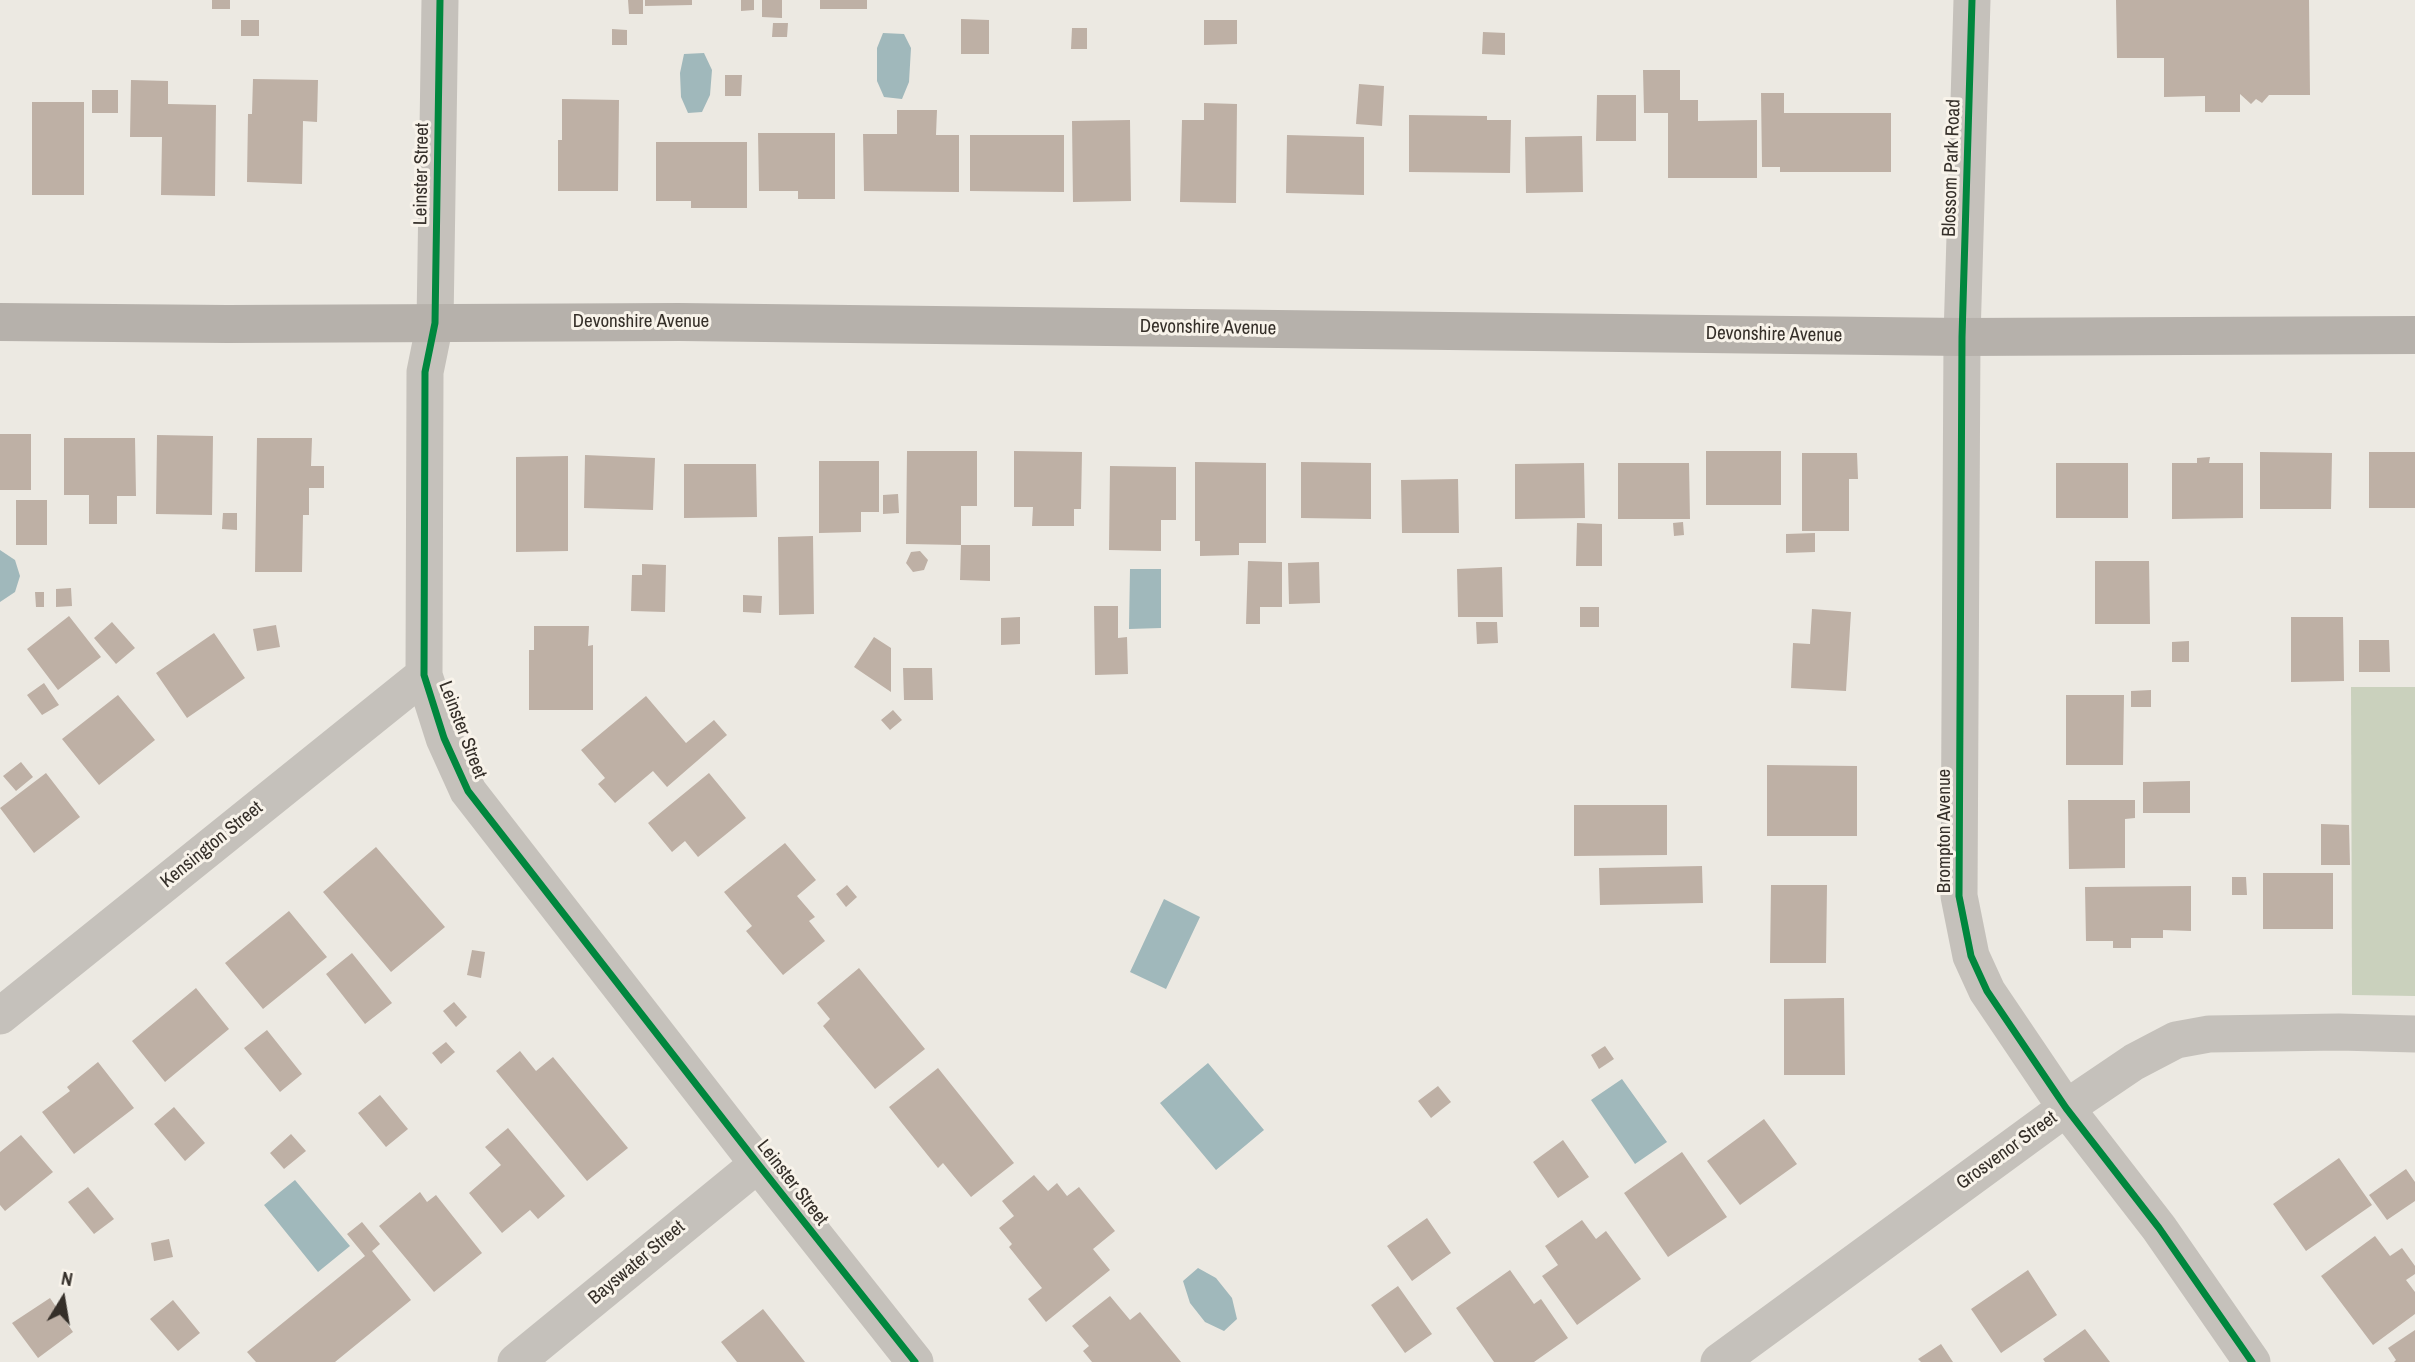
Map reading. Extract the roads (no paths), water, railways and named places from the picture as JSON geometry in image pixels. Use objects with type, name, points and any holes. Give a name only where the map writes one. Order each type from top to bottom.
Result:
[{"type":"main road","name":"Devonshire Avenue","points":[[0,322],[679,322],[1962,337],[2415,335]]},
{"type":"street","name":"Leinster Street","points":[[440,0],[435,323],[425,372],[424,675],[444,738],[468,790],[915,1362]]},
{"type":"street","name":"Blossom Park Road","points":[[1962,337],[1972,0]]},
{"type":"street","name":"Brompton Avenue","points":[[1962,337],[1959,896],[1971,956],[1987,991],[2066,1108],[2159,1228],[2252,1362]]},
{"type":"street","name":"Kensington Street","points":[[0,1016],[424,675]]},
{"type":"street","name":"Grosvenor Street","points":[[1719,1362],[2066,1108],[2134,1062],[2176,1040],[2209,1034],[2415,1034]]},
{"type":"street","name":"Bayswater Street","points":[[516,1362],[758,1164]]},
{"type":"water","points":[[883,33],[904,34],[911,48],[909,82],[902,99],[884,97],[877,81],[877,48]]},
{"type":"water","points":[[704,53],[712,70],[710,95],[702,112],[688,113],[681,97],[680,73],[684,54]]},
{"type":"water","points":[[0,550],[15,560],[20,576],[15,592],[0,602]]},
{"type":"water","points":[[1130,569],[1161,569],[1161,628],[1129,629]]},
{"type":"water","points":[[1164,899],[1200,917],[1166,989],[1130,972]]},
{"type":"water","points":[[1208,1063],[1264,1130],[1216,1170],[1160,1103]]},
{"type":"water","points":[[1622,1079],[1667,1142],[1635,1164],[1591,1100]]},
{"type":"water","points":[[295,1180],[350,1246],[318,1272],[264,1205]]},
{"type":"water","points":[[1198,1268],[1216,1278],[1232,1298],[1237,1319],[1224,1331],[1205,1322],[1190,1303],[1183,1281]]}]
